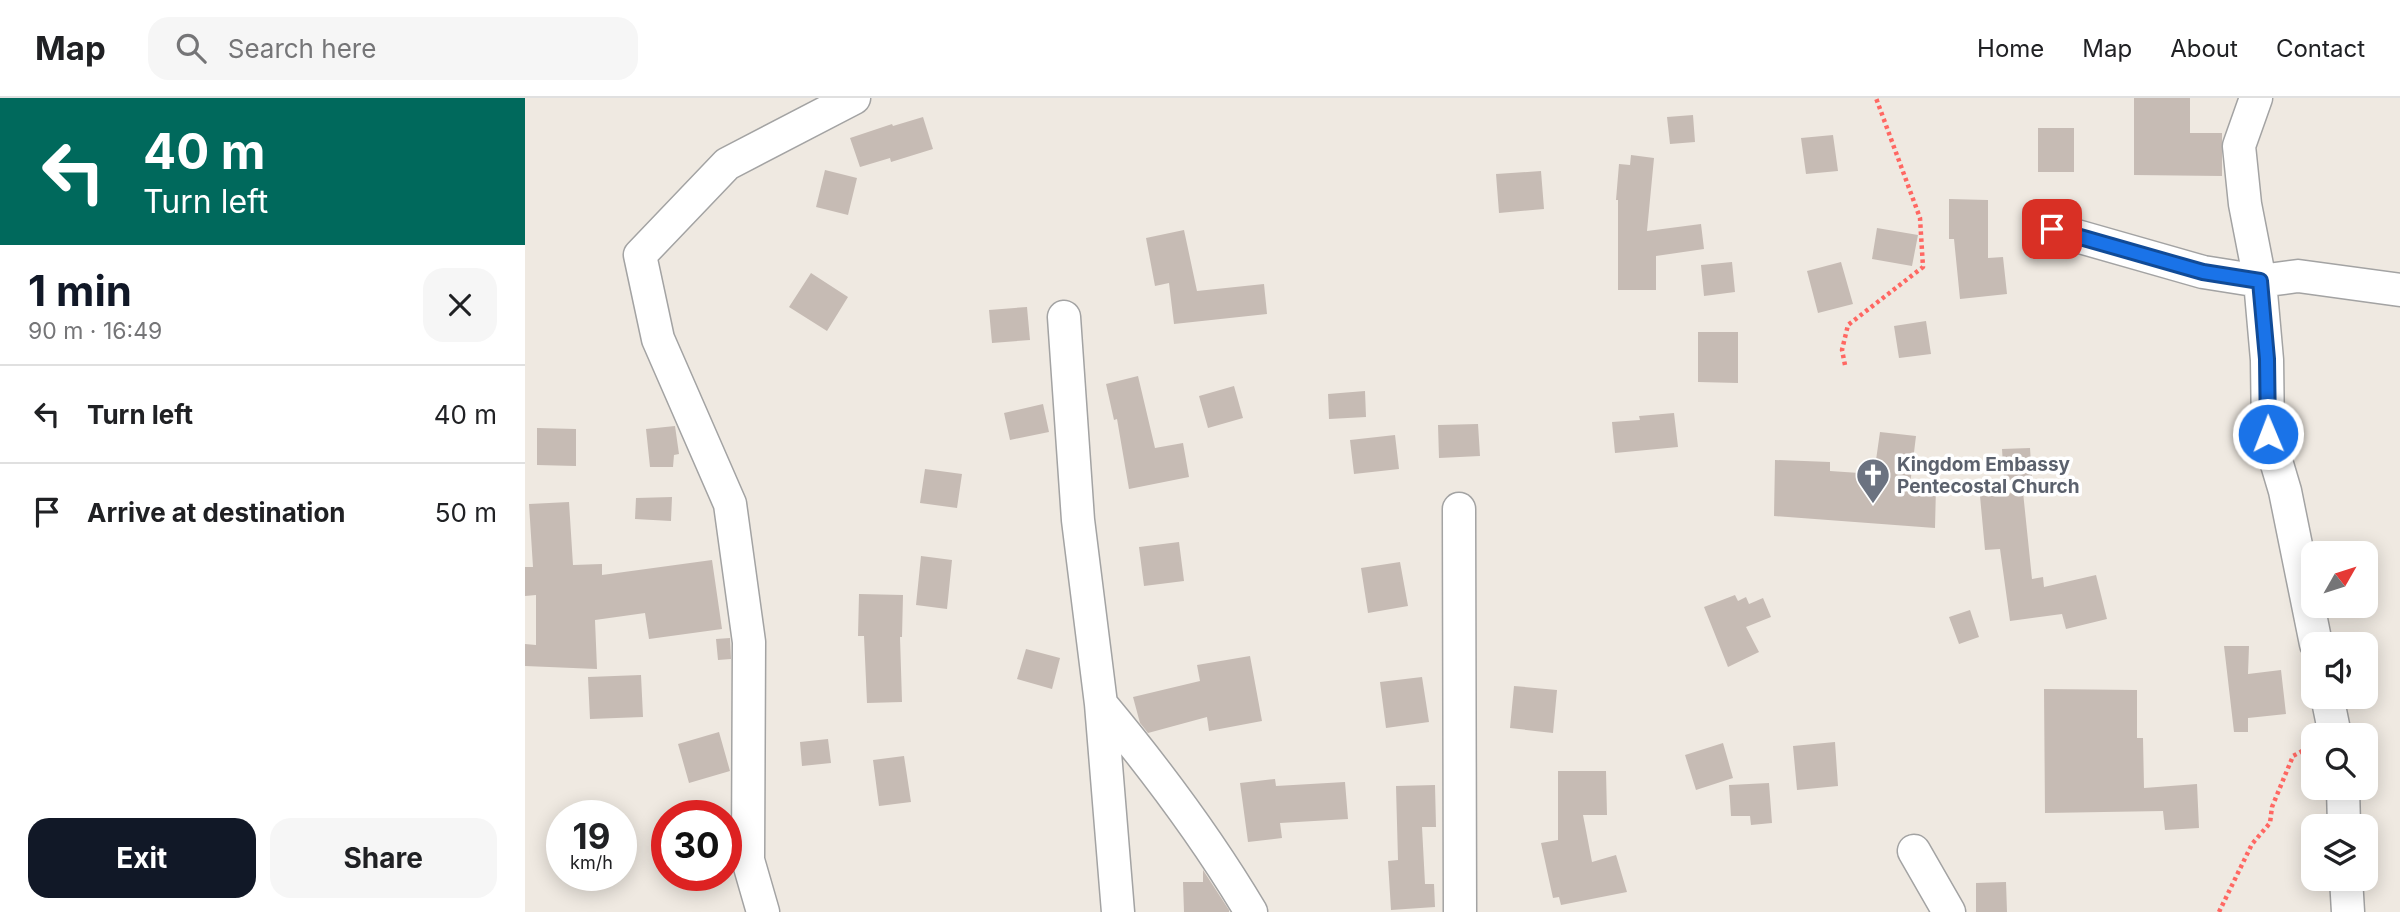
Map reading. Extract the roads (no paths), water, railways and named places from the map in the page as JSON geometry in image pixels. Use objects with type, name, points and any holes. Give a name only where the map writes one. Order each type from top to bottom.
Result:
[{"type":"street","points":[[763,912],[748,860],[749,642],[730,504],[658,339],[640,255],[727,164],[854,98]]},
{"type":"street","points":[[2256,98],[2239,146],[2245,204],[2260,281],[2267,359],[2268,434],[2285,491],[2314,632]]},
{"type":"street","points":[[2052,229],[2203,272],[2260,281],[2298,276],[2400,290]]},
{"type":"street","points":[[1064,317],[1078,520],[1101,704],[1118,912]]},
{"type":"street","points":[[1459,509],[1460,912]]},
{"type":"street","points":[[1101,704],[1150,764],[1222,864],[1251,912]]},
{"type":"street","points":[[1914,851],[1949,912]]},
{"type":"street","points":[[2347,891],[2348,912]]},
{"type":"place","name":"Kingdom Embassy Pentecostal Church","points":[[1873,505]]}]
